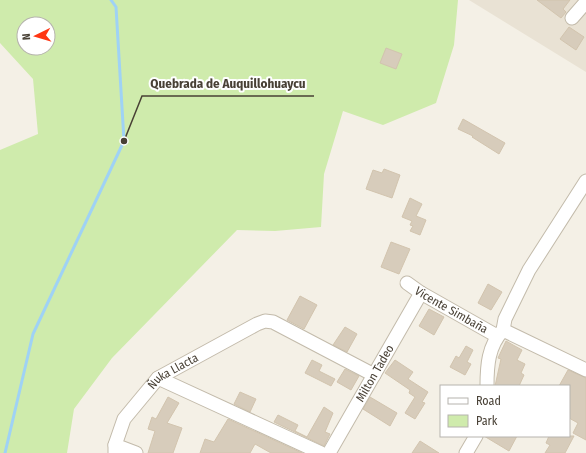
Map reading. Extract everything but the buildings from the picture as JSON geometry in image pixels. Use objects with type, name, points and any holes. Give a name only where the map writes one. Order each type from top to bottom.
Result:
[{"type":"street","points":[[572,18],[586,2]]},
{"type":"street","points":[[487,385],[489,355],[500,333],[504,319],[529,270],[586,181]]},
{"type":"street","name":"Vicente Simbaña","points":[[407,283],[421,293],[500,333],[586,370]]},
{"type":"street","name":"Milton Tadeo","points":[[329,453],[421,293]]},
{"type":"street","name":"Ñuka Llacta","points":[[115,449],[124,419],[158,378],[265,321],[273,322],[374,375]]},
{"type":"street","points":[[158,378],[321,453]]},
{"type":"street","points":[[466,453],[475,437]]},
{"type":"street","points":[[115,449],[136,453]]},
{"type":"shaded area","points":[[469,0],[586,0],[586,72]]},
{"type":"green space","points":[[0,0],[458,0],[454,45],[436,103],[383,125],[343,111],[324,174],[321,227],[275,231],[237,230],[112,358],[74,409],[67,453],[0,453],[0,150],[38,134],[33,79],[0,43]]},
{"type":"waterway","points":[[5,453],[33,334],[124,141],[116,7],[111,0]]},
{"type":"place","name":"Quebrada de Auquillohuaycu","points":[[124,141]]}]
